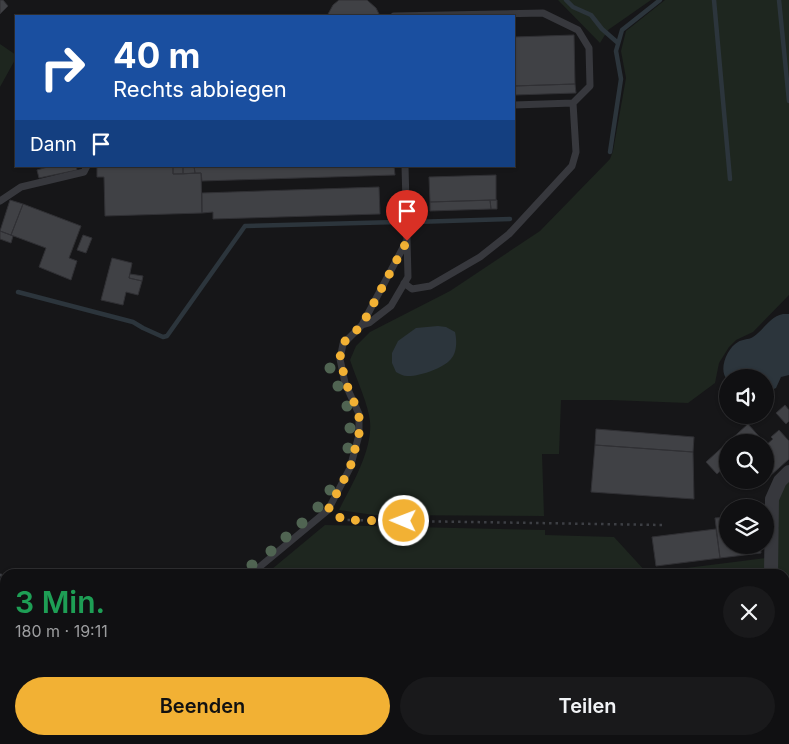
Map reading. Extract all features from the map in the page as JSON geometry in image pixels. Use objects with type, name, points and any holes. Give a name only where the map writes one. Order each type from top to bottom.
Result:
[{"type":"street","points":[[772,569],[772,499],[780,481],[789,472]]},
{"type":"lane","points":[[443,15],[542,13],[578,30],[589,48],[590,86],[573,103],[515,105]]},
{"type":"lane","points":[[404,283],[412,289],[430,286],[480,257],[509,234],[572,166],[576,152],[573,103]]},
{"type":"lane","points":[[0,201],[20,187],[84,172],[86,167]]},
{"type":"lane","points":[[362,325],[369,323],[391,306],[408,277],[405,167]]},
{"type":"lane","points":[[257,569],[328,510],[350,468],[359,434],[359,414],[346,383],[340,358],[342,344],[362,325],[407,241]]},
{"type":"path","points":[[328,510],[344,520],[662,525]]},
{"type":"shaded area","points":[[558,0],[651,0],[608,30],[600,43]]},
{"type":"shaded area","points":[[665,0],[789,0],[789,295],[753,332],[736,340],[729,347],[719,363],[715,383],[688,403],[561,400],[559,454],[542,454],[544,516],[374,515],[339,510],[362,464],[369,439],[369,415],[350,360],[356,346],[370,332],[450,291],[540,231],[610,159],[626,78],[621,51],[626,31]]},
{"type":"shaded area","points":[[0,44],[15,54],[15,60],[0,87]]},
{"type":"shaded area","points":[[789,314],[789,375],[781,377],[776,388],[774,389],[774,369],[723,369],[727,354],[734,345],[753,337],[778,316]]},
{"type":"shaded area","points":[[446,327],[455,332],[456,346],[451,359],[437,369],[418,375],[406,376],[396,372],[392,363],[392,353],[398,341],[416,328]]},
{"type":"shaded area","points":[[789,478],[789,569],[776,569],[775,500]]},
{"type":"shaded area","points":[[325,525],[545,530],[545,535],[614,537],[643,569],[272,569]]},
{"type":"shaded area","points":[[766,558],[765,569],[679,569]]},
{"type":"building","points":[[0,0],[3,0],[8,6],[0,14]]},
{"type":"building","points":[[339,0],[367,0],[376,8],[380,15],[328,15],[333,5]]},
{"type":"building","points":[[574,35],[575,84],[515,86],[515,37]]},
{"type":"building","points":[[575,84],[576,93],[515,95],[515,86]]},
{"type":"building","points":[[48,167],[76,167],[77,170],[39,178],[37,170]]},
{"type":"building","points":[[97,167],[173,167],[173,174],[201,173],[202,213],[105,216],[104,177],[97,177]]},
{"type":"building","points":[[173,167],[183,167],[183,174],[173,174]]},
{"type":"building","points":[[183,167],[194,167],[195,173],[183,174]]},
{"type":"building","points":[[194,167],[394,167],[395,175],[202,181],[201,173],[195,173]]},
{"type":"building","points":[[496,175],[496,200],[430,202],[429,177]]},
{"type":"building","points":[[379,187],[380,214],[213,219],[213,212],[202,213],[202,193]]},
{"type":"building","points":[[10,200],[23,204],[11,235],[0,231]]},
{"type":"building","points":[[490,200],[491,209],[430,211],[430,202]]},
{"type":"building","points":[[490,200],[497,200],[497,209],[491,209]]},
{"type":"building","points":[[23,204],[81,226],[69,258],[77,261],[71,280],[39,267],[46,248],[11,235]]},
{"type":"building","points":[[0,231],[13,236],[11,243],[0,239]]},
{"type":"building","points":[[83,235],[92,238],[86,253],[77,250]]},
{"type":"building","points":[[112,258],[132,263],[129,278],[142,281],[138,295],[126,292],[123,305],[101,300]]},
{"type":"building","points":[[130,274],[143,276],[142,281],[129,278]]},
{"type":"building","points":[[785,405],[789,410],[789,421],[786,424],[776,413]]},
{"type":"building","points":[[748,424],[757,434],[737,434]]},
{"type":"building","points":[[596,429],[694,437],[693,452],[595,445]]},
{"type":"building","points":[[779,430],[789,441],[789,459],[774,472],[774,434]]},
{"type":"building","points":[[595,445],[693,452],[694,499],[591,492]]},
{"type":"building","points":[[719,450],[719,472],[717,474],[706,462]]},
{"type":"building","points":[[715,518],[719,518],[719,550]]},
{"type":"building","points":[[716,529],[720,558],[656,566],[652,537]]},
{"type":"building","points":[[720,554],[753,554],[720,558]]},
{"type":"waterway","points":[[566,0],[573,7],[591,15],[602,29],[618,43]]},
{"type":"waterway","points":[[610,152],[621,79],[616,51],[622,30],[660,0]]},
{"type":"waterway","points":[[714,0],[730,179]]},
{"type":"waterway","points":[[779,0],[789,101]]},
{"type":"waterway","points":[[414,222],[510,219]]},
{"type":"waterway","points":[[18,292],[133,322],[163,337],[167,336],[245,226],[398,222]]},
{"type":"route","points":[[404,521],[344,520],[328,510],[350,468],[359,434],[359,414],[346,383],[340,358],[342,344],[362,325],[407,241]]}]
